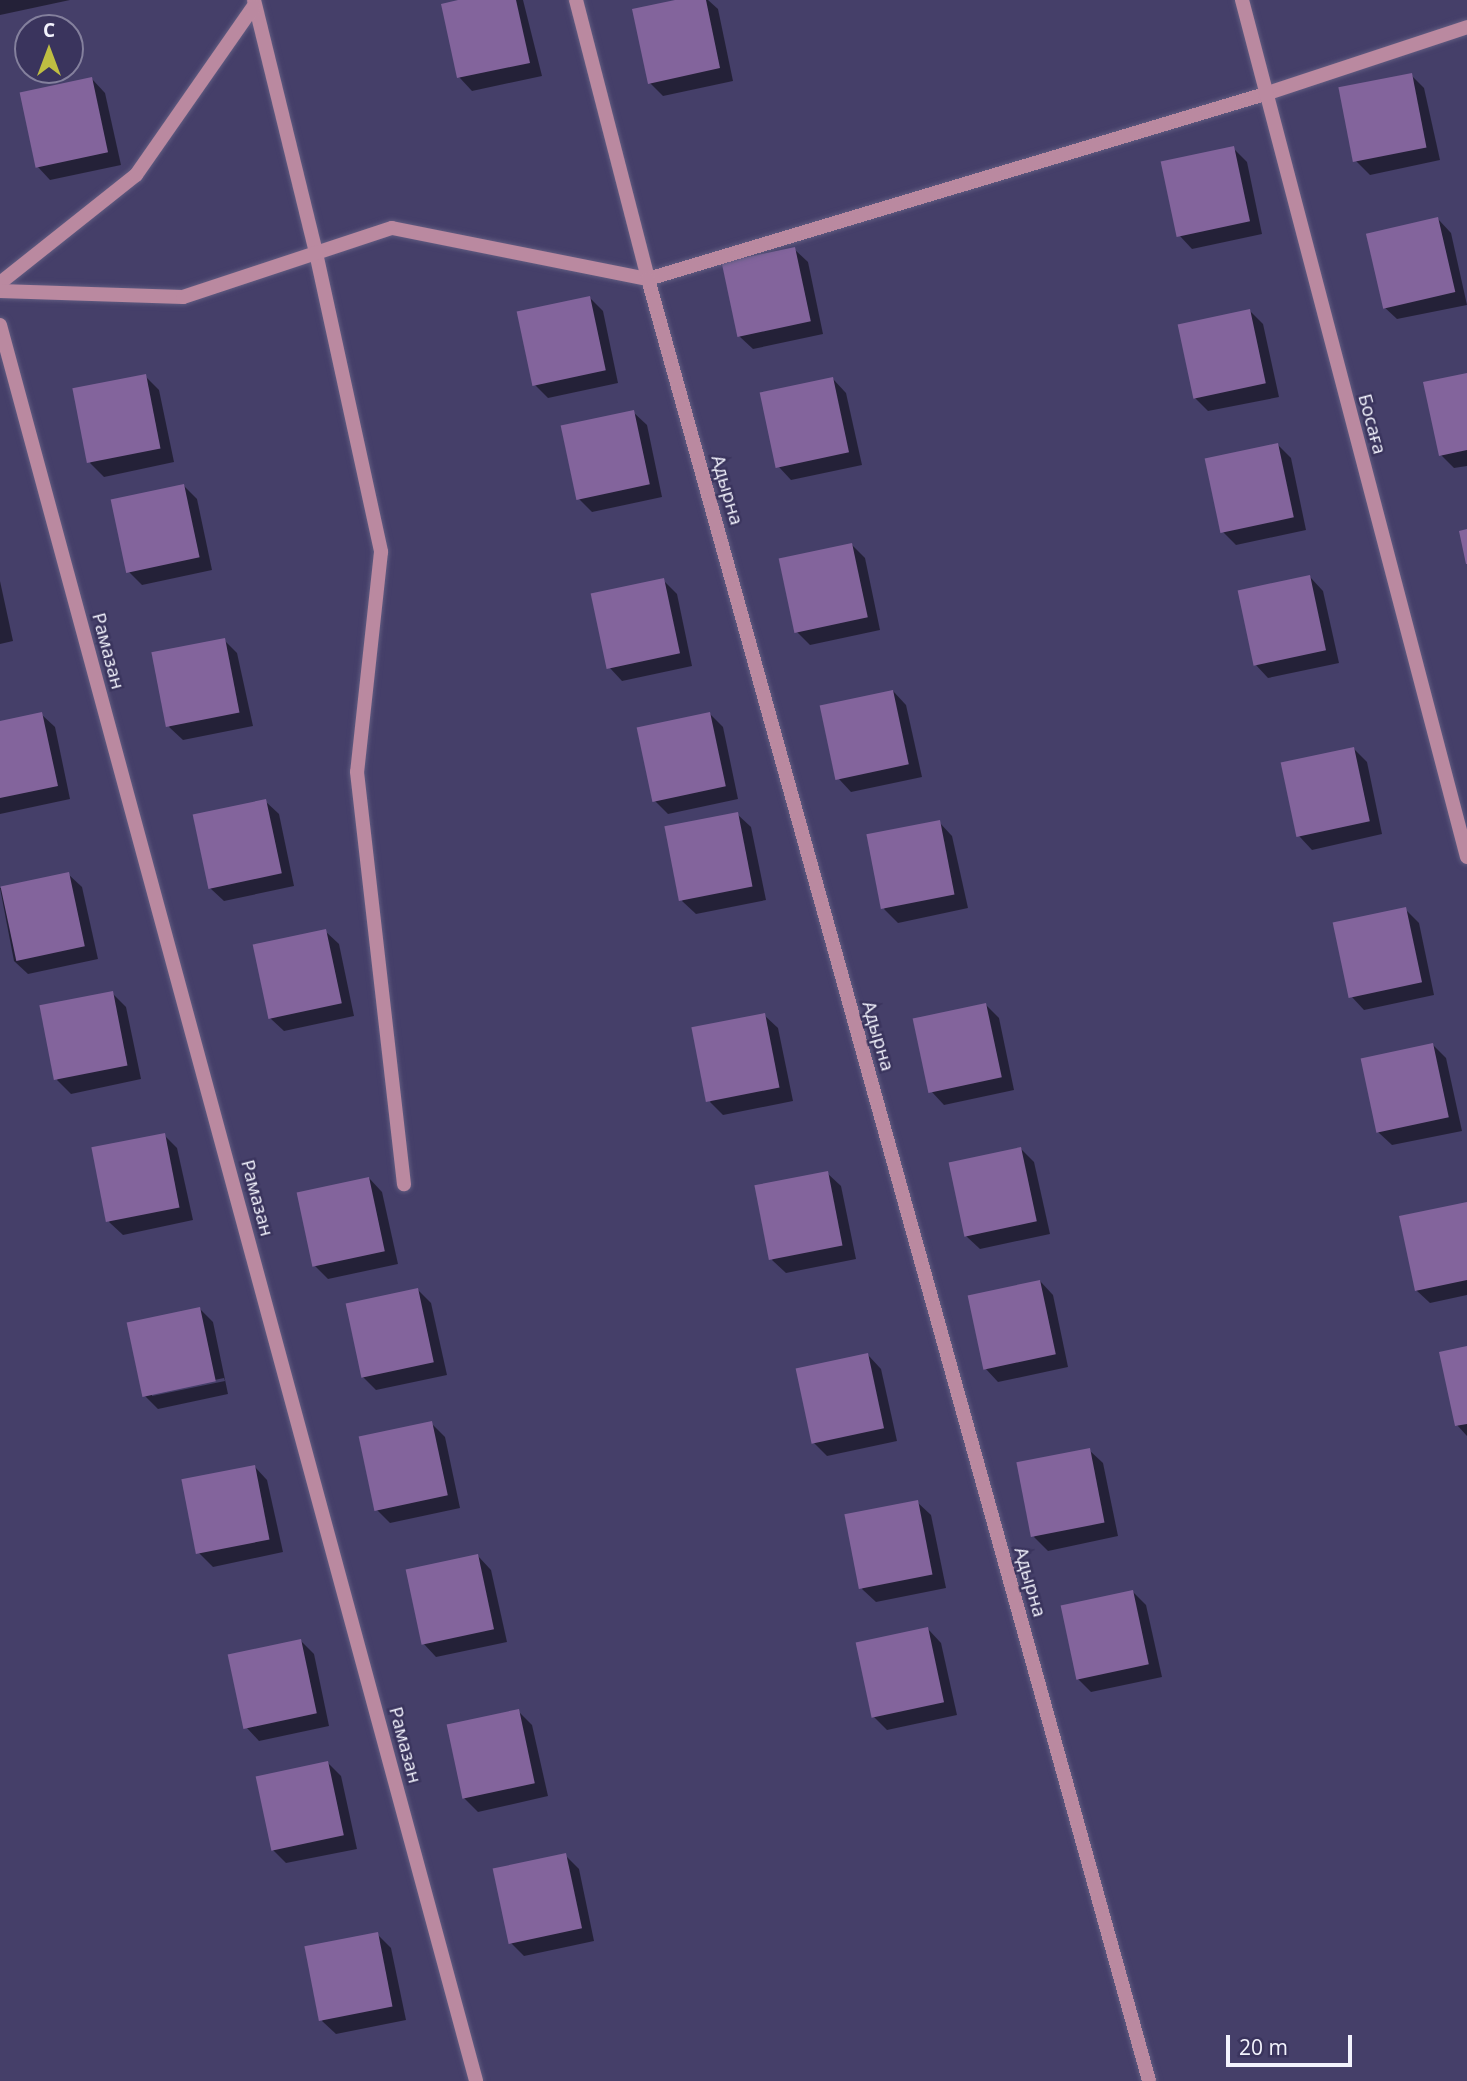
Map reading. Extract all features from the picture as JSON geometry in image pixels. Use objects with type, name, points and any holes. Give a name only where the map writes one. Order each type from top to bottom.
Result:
[{"type":"street","name":"Адырна","points":[[576,0],[648,279],[1149,2081]]},
{"type":"street","name":"Босаға","points":[[1242,0],[1467,857]]},
{"type":"street","points":[[253,4],[316,253],[381,552],[357,772],[404,1184]]},
{"type":"street","points":[[0,283],[136,175],[253,4]]},
{"type":"street","points":[[0,291],[183,297],[392,228],[648,279],[1265,94],[1467,27]]},
{"type":"street","name":"Рамазан","points":[[0,326],[476,2081]]},
{"type":"building","points":[[458,0],[516,0],[530,63],[457,78],[441,4]]},
{"type":"building","points":[[675,0],[706,0],[720,68],[648,84],[632,9]]},
{"type":"building","points":[[1412,73],[1427,148],[1353,162],[1338,87]]},
{"type":"building","points":[[92,77],[108,152],[36,168],[20,92],[59,84],[84,84],[84,79]]},
{"type":"building","points":[[1234,146],[1250,221],[1177,237],[1161,162]]},
{"type":"building","points":[[1438,217],[1455,292],[1383,309],[1366,234]]},
{"type":"building","points":[[795,247],[811,321],[737,337],[722,263]]},
{"type":"building","points":[[590,296],[606,370],[532,386],[517,312]]},
{"type":"building","points":[[1250,309],[1266,383],[1193,399],[1178,324]]},
{"type":"building","points":[[1467,373],[1467,450],[1439,456],[1423,382]]},
{"type":"building","points":[[146,374],[161,449],[87,463],[72,388]]},
{"type":"building","points":[[833,377],[849,452],[776,468],[760,393]]},
{"type":"building","points":[[634,410],[650,484],[576,500],[561,426]]},
{"type":"building","points":[[1278,443],[1294,517],[1220,533],[1205,459]]},
{"type":"building","points":[[184,484],[200,557],[126,573],[111,500]]},
{"type":"building","points":[[1467,529],[1467,564],[1466,564],[1459,531]]},
{"type":"building","points":[[852,543],[868,617],[794,633],[779,559]]},
{"type":"building","points":[[1310,575],[1326,650],[1254,666],[1238,590]]},
{"type":"building","points":[[664,578],[680,653],[607,669],[591,594]]},
{"type":"building","points":[[225,638],[240,713],[166,727],[151,652]]},
{"type":"building","points":[[893,690],[909,764],[835,780],[820,706]]},
{"type":"building","points":[[42,712],[58,786],[0,798],[0,721]]},
{"type":"building","points":[[710,712],[726,786],[652,802],[637,728]]},
{"type":"building","points":[[1354,747],[1370,821],[1296,837],[1281,763]]},
{"type":"building","points":[[266,799],[282,873],[208,889],[193,815]]},
{"type":"building","points":[[738,812],[753,887],[679,901],[664,826]]},
{"type":"building","points":[[940,820],[955,895],[881,909],[866,834]]},
{"type":"building","points":[[69,872],[85,946],[16,961],[1,887]]},
{"type":"building","points":[[1406,907],[1422,982],[1349,998],[1333,923]]},
{"type":"building","points":[[326,929],[342,1003],[268,1019],[253,945]]},
{"type":"building","points":[[113,991],[128,1066],[54,1080],[39,1005]]},
{"type":"building","points":[[986,1003],[1002,1077],[928,1093],[913,1019]]},
{"type":"building","points":[[765,1013],[780,1088],[706,1102],[691,1027]]},
{"type":"building","points":[[1433,1043],[1449,1117],[1376,1133],[1361,1058]]},
{"type":"building","points":[[165,1133],[180,1208],[106,1222],[91,1147]]},
{"type":"building","points":[[1021,1147],[1037,1221],[964,1237],[949,1162]]},
{"type":"building","points":[[828,1171],[843,1246],[769,1260],[754,1185]]},
{"type":"building","points":[[369,1177],[385,1251],[312,1267],[297,1192]]},
{"type":"building","points":[[1467,1202],[1467,1280],[1415,1291],[1399,1216]]},
{"type":"building","points":[[1040,1280],[1056,1354],[983,1370],[968,1295]]},
{"type":"building","points":[[418,1288],[434,1362],[361,1378],[346,1303]]},
{"type":"building","points":[[200,1307],[216,1381],[142,1397],[127,1323]]},
{"type":"building","points":[[1467,1346],[1467,1424],[1455,1426],[1439,1352]]},
{"type":"building","points":[[868,1353],[884,1428],[812,1444],[796,1368]]},
{"type":"building","points":[[432,1421],[448,1495],[374,1511],[359,1437]]},
{"type":"building","points":[[1090,1448],[1105,1523],[1031,1537],[1016,1462]]},
{"type":"building","points":[[255,1465],[270,1540],[196,1554],[181,1479]]},
{"type":"building","points":[[918,1500],[933,1575],[859,1589],[844,1514]]},
{"type":"building","points":[[478,1554],[494,1629],[422,1645],[406,1569]]},
{"type":"building","points":[[1133,1590],[1149,1664],[1076,1680],[1061,1605]]},
{"type":"building","points":[[928,1627],[944,1702],[872,1718],[856,1642]]},
{"type":"building","points":[[301,1639],[317,1713],[243,1729],[228,1655]]},
{"type":"building","points":[[519,1709],[535,1783],[462,1799],[447,1724]]},
{"type":"building","points":[[328,1761],[344,1835],[271,1851],[256,1776]]},
{"type":"building","points":[[566,1853],[582,1928],[509,1944],[493,1869]]},
{"type":"building","points":[[378,1932],[393,2007],[319,2021],[304,1946]]}]
